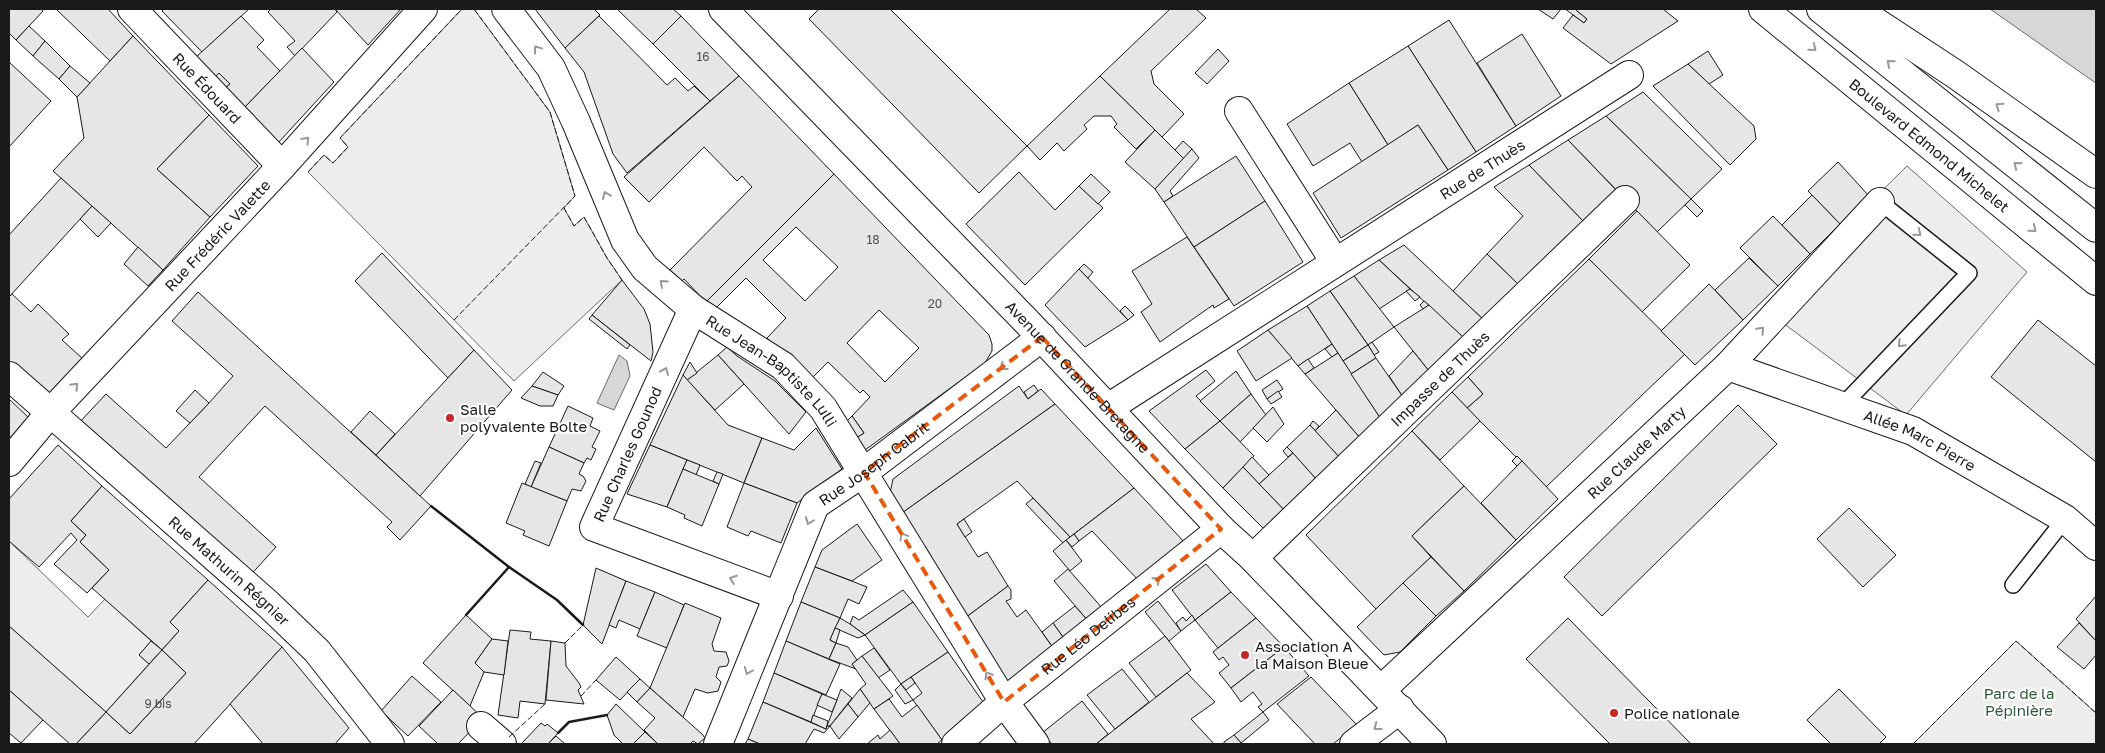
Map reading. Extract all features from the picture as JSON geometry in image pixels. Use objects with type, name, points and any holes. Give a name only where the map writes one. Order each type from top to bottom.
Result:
[{"type":"main road","name":"Rue Édouard","points":[[132,9],[282,166]]},
{"type":"main road","name":"Rue Frédéric Valette","points":[[9,462],[50,413],[282,166],[423,9]]},
{"type":"main road","name":"Rue Jean-Baptiste Lulli","points":[[506,9],[551,68],[576,122],[625,240],[645,268],[692,310],[782,366],[823,408],[1004,702],[1035,744]]},
{"type":"main road","name":"Avenue de Grande-Bretagne","points":[[723,9],[1042,337],[1221,529],[1253,558],[1432,744]]},
{"type":"main road","name":"Boulevard Edmond Michelet","points":[[1763,9],[2096,281]]},
{"type":"main road","points":[[1821,9],[2096,228]]},
{"type":"main road","points":[[1856,9],[1955,74],[2096,174]]},
{"type":"main road","name":"Rue de Thuès","points":[[1108,408],[1629,74]]},
{"type":"main road","points":[[1240,111],[1335,262]]},
{"type":"main road","name":"Impasse de Thuès","points":[[1253,558],[1625,200]]},
{"type":"main road","name":"Rue Claude Marty","points":[[1354,744],[1390,699],[1728,366],[1880,202]]},
{"type":"main road","name":"Rue Charles Gounod","points":[[692,310],[594,527],[778,596]]},
{"type":"main road","name":"Rue Joseph Cabrit","points":[[718,744],[815,505],[864,472],[1042,337]]},
{"type":"main road","name":"Allée Marc Pierre","points":[[1728,366],[1913,431],[2065,519],[2096,546]]},
{"type":"main road","name":"Rue Mathurin Régnier","points":[[9,376],[268,604],[317,651],[390,744]]},
{"type":"main road","name":"Rue Léo Delibes","points":[[956,744],[1004,702],[1221,529]]},
{"type":"main road","points":[[481,726],[502,744]]},
{"type":"lane","points":[[1843,405],[1969,273],[1880,202]]},
{"type":"lane","points":[[2013,585],[2065,519]]},
{"type":"highlighted area","points":[[1042,337],[1221,529],[1004,702],[864,472]]},
{"type":"shaded area","points":[[462,9],[474,9],[550,112],[575,196],[564,208],[574,226],[584,217],[622,280],[514,381],[308,172],[324,155],[333,163],[348,147],[340,138]]},
{"type":"shaded area","points":[[1990,9],[2096,9],[2096,83],[2090,79]]},
{"type":"shaded area","points":[[1907,166],[2027,272],[1906,415],[1763,308]]},
{"type":"shaded area","points":[[619,355],[627,361],[630,376],[614,410],[597,403]]},
{"type":"shaded area","points":[[9,541],[88,617],[105,599],[151,641],[139,655],[149,664],[106,712],[9,626]]},
{"type":"shaded area","name":"Parc de la Pépinière","points":[[2016,641],[2096,713],[2096,744],[1913,744]]},
{"type":"building","points":[[9,9],[41,9],[43,11],[16,40],[9,33]]},
{"type":"building","points":[[56,9],[108,9],[133,36],[110,61]]},
{"type":"building","points":[[164,9],[249,9],[202,52],[162,11]]},
{"type":"building","points":[[271,9],[335,9],[337,12],[295,56],[287,47],[295,41],[268,12]]},
{"type":"building","points":[[335,9],[401,9],[368,45]]},
{"type":"building","points":[[535,9],[594,9],[600,15],[565,48]]},
{"type":"building","points":[[617,9],[673,9],[681,16],[653,44]]},
{"type":"building","points":[[819,9],[890,9],[1027,146],[979,193],[809,19]]},
{"type":"building","points":[[1170,9],[1196,9],[1206,18],[1151,71],[1154,84],[1184,114],[1162,137],[1100,76]]},
{"type":"building","points":[[1538,9],[1561,9],[1553,19]]},
{"type":"building","points":[[1565,9],[1577,9],[1587,19],[1584,23]]},
{"type":"building","points":[[1577,9],[1663,9],[1678,21],[1611,64],[1563,28],[1573,15],[1584,23],[1587,19]]},
{"type":"building","points":[[241,16],[264,40],[257,47],[280,71],[244,108],[225,88],[230,84],[219,73],[215,77],[195,58]]},
{"type":"building","points":[[599,16],[667,85],[675,78],[688,91],[694,86],[710,101],[627,173],[613,154],[584,72],[565,48]]},
{"type":"building","points":[[681,16],[739,76],[710,101],[653,44]]},
{"type":"building","points":[[1449,20],[1516,126],[1476,152],[1408,46]]},
{"type":"building","points":[[29,26],[45,41],[33,56],[16,40]]},
{"type":"building","points":[[1522,34],[1561,96],[1516,126],[1477,63]]},
{"type":"building","points":[[133,36],[209,115],[157,169],[210,217],[163,270],[53,171],[84,138],[77,97]]},
{"type":"building","points":[[45,41],[70,66],[59,79],[33,56]]},
{"type":"building","points":[[1408,46],[1476,152],[1448,170],[1418,125],[1388,145],[1349,83]]},
{"type":"building","points":[[302,48],[334,82],[278,143],[244,108]]},
{"type":"building","points":[[1218,49],[1229,61],[1207,84],[1195,73]]},
{"type":"building","points":[[1708,51],[1723,75],[1709,84],[1688,64]]},
{"type":"building","points":[[9,62],[51,101],[9,147]]},
{"type":"building","points":[[1688,64],[1754,126],[1756,139],[1730,165],[1653,86]]},
{"type":"building","points":[[70,66],[90,83],[77,97],[59,79]]},
{"type":"building","points":[[219,73],[230,84],[225,88],[215,77]]},
{"type":"building","points":[[739,76],[834,174],[706,302],[684,279],[682,281],[670,270],[752,187],[742,176],[737,181],[704,147],[649,202],[624,177]]},
{"type":"building","points":[[1100,76],[1155,130],[1136,149],[1114,127],[1117,124],[1111,116],[1094,116],[1084,125],[1087,129],[1064,151],[1057,143],[1040,160],[1027,146]]},
{"type":"building","points":[[1349,83],[1388,145],[1362,162],[1350,143],[1313,166],[1287,124]]},
{"type":"building","points":[[1643,92],[1722,169],[1691,199],[1606,116]]},
{"type":"building","points":[[209,115],[258,166],[210,217],[157,169]]},
{"type":"building","points":[[1606,116],[1691,199],[1657,232],[1568,140]]},
{"type":"building","points":[[1418,125],[1448,170],[1341,238],[1313,193]]},
{"type":"building","points":[[1155,130],[1184,159],[1155,189],[1125,162]]},
{"type":"building","points":[[1568,140],[1616,190],[1583,221],[1529,165]]},
{"type":"building","points":[[1183,141],[1192,149],[1184,159],[1175,150]]},
{"type":"building","points":[[1192,149],[1199,158],[1170,191],[1173,196],[1164,202],[1155,189]]},
{"type":"building","points":[[1236,156],[1265,201],[1194,247],[1164,202]]},
{"type":"building","points":[[1838,162],[1869,196],[1840,224],[1808,191]]},
{"type":"building","points":[[1529,165],[1583,221],[1518,284],[1487,254],[1523,216],[1494,187]]},
{"type":"building","points":[[1019,172],[1055,210],[1079,186],[1103,208],[1025,285],[966,224]]},
{"type":"building","points":[[834,174],[989,335],[992,351],[985,363],[865,450],[856,438],[864,433],[852,416],[870,397],[863,390],[860,393],[828,362],[810,380],[767,338],[786,318],[746,278],[714,310],[706,302]],"holes":[[[796,227],[838,267],[805,301],[763,260]],[[879,310],[919,348],[885,382],[847,343]]]},
{"type":"building","points":[[1091,174],[1110,192],[1098,204],[1079,186]]},
{"type":"building","points":[[61,178],[92,206],[9,297],[9,235]]},
{"type":"building","points":[[1812,195],[1840,224],[1810,254],[1782,225]]},
{"type":"building","points":[[1691,199],[1703,211],[1697,217],[1685,205]]},
{"type":"building","points":[[1265,201],[1303,262],[1234,306],[1194,247]]},
{"type":"building","points":[[92,206],[111,223],[98,237],[80,219]]},
{"type":"building","points":[[1637,211],[1690,265],[1642,312],[1589,259]]},
{"type":"building","points":[[1773,216],[1810,254],[1778,286],[1740,248]]},
{"type":"building","points":[[1187,237],[1229,299],[1214,308],[1213,305],[1160,342],[1141,312],[1152,304],[1132,271]]},
{"type":"building","points":[[1404,245],[1483,319],[1464,338],[1379,260]]},
{"type":"building","points":[[138,247],[163,270],[148,286],[124,264]]},
{"type":"building","points":[[382,253],[474,350],[448,378],[355,281]]},
{"type":"building","points":[[1487,254],[1518,284],[1483,319],[1453,291]]},
{"type":"building","points":[[1749,258],[1778,286],[1743,320],[1715,290]]},
{"type":"building","points":[[1589,259],[1685,354],[1546,487],[1467,408],[1483,394],[1468,377]]},
{"type":"building","points":[[1379,260],[1410,289],[1379,309],[1354,276]]},
{"type":"building","points":[[1084,264],[1093,272],[1088,278],[1079,269]]},
{"type":"building","points":[[1079,269],[1128,320],[1085,347],[1045,305]]},
{"type":"building","points":[[1354,276],[1394,327],[1368,345],[1330,291]]},
{"type":"building","points":[[622,280],[644,309],[650,324],[653,352],[651,361],[592,315]]},
{"type":"building","points":[[1709,284],[1743,320],[1695,365],[1661,331]]},
{"type":"building","points":[[1410,289],[1420,297],[1415,301],[1406,291]]},
{"type":"building","points":[[1330,291],[1368,345],[1343,361],[1307,306]]},
{"type":"building","points":[[198,292],[431,506],[400,540],[387,527],[392,522],[265,406],[199,477],[276,547],[248,578],[77,425],[106,394],[166,448],[209,403],[233,376],[172,321]]},
{"type":"building","points":[[12,294],[31,312],[38,304],[69,334],[62,340],[82,358],[44,400],[9,368],[9,297]]},
{"type":"building","points":[[1424,301],[1429,305],[1423,309],[1420,305]]},
{"type":"building","points":[[1429,305],[1464,338],[1429,371],[1394,327]]},
{"type":"building","points":[[1125,306],[1134,315],[1128,320],[1120,311]]},
{"type":"building","points":[[1307,306],[1332,344],[1298,366],[1268,330]]},
{"type":"building","points":[[592,315],[630,345],[627,349],[589,319]]},
{"type":"building","points":[[2038,320],[2096,366],[2096,462],[1991,377]]},
{"type":"building","points":[[1268,330],[1292,358],[1256,381],[1237,351]]},
{"type":"building","points":[[1372,342],[1379,352],[1374,355],[1368,345]]},
{"type":"building","points":[[1332,344],[1338,353],[1332,357],[1325,349]]},
{"type":"building","points":[[1368,345],[1376,358],[1351,374],[1343,361]]},
{"type":"building","points":[[727,347],[737,356],[775,381],[806,412],[789,434],[718,355]]},
{"type":"building","name":"Salle polyvalente Bolte","points":[[474,350],[512,390],[420,496],[376,455]]},
{"type":"building","points":[[1413,351],[1429,371],[1403,397],[1389,376]]},
{"type":"building","points":[[1338,353],[1381,419],[1360,438],[1305,374]]},
{"type":"building","points":[[718,355],[744,384],[715,410],[687,380]]},
{"type":"building","points":[[1376,358],[1403,397],[1381,419],[1351,374]]},
{"type":"building","points":[[1308,359],[1314,368],[1305,374],[1298,366]]},
{"type":"building","points":[[690,362],[697,373],[687,380],[683,375]]},
{"type":"building","points":[[1206,370],[1215,381],[1196,396],[1220,421],[1185,449],[1149,411]]},
{"type":"building","points":[[1236,371],[1251,394],[1220,421],[1200,401]]},
{"type":"building","points":[[543,372],[564,386],[558,395],[532,386]]},
{"type":"building","points":[[683,375],[728,425],[762,438],[744,483],[650,445]]},
{"type":"building","points":[[1468,377],[1483,394],[1467,408],[1452,392]]},
{"type":"building","points":[[1277,380],[1283,389],[1267,399],[1262,390]]},
{"type":"building","points":[[1034,385],[1038,391],[1028,399],[1024,392]]},
{"type":"building","points":[[532,386],[558,395],[553,406],[540,406],[521,398]]},
{"type":"building","points":[[1019,386],[1028,399],[1041,389],[1055,404],[902,513],[890,493],[893,479]]},
{"type":"building","points":[[195,390],[209,403],[190,423],[176,411]]},
{"type":"building","points":[[1278,391],[1282,397],[1271,404],[1267,399]]},
{"type":"building","points":[[1452,392],[1480,421],[1440,460],[1412,431]]},
{"type":"building","points":[[1251,394],[1266,415],[1240,442],[1220,421]]},
{"type":"building","points":[[9,399],[28,417],[9,439]]},
{"type":"building","points":[[1055,404],[1134,488],[1070,537],[1017,481],[957,524],[978,557],[987,552],[1008,586],[965,618],[930,559],[932,558],[925,546],[923,547],[902,513]]},
{"type":"building","points":[[1738,405],[1777,444],[1602,616],[1564,577]]},
{"type":"building","points":[[568,406],[593,418],[590,426],[600,431],[592,447],[596,449],[591,460],[587,458],[584,463],[549,447]]},
{"type":"building","points":[[1273,407],[1284,424],[1267,442],[1253,428]]},
{"type":"building","points":[[1336,410],[1360,438],[1340,458],[1315,431]]},
{"type":"building","points":[[370,411],[395,434],[376,455],[351,432]]},
{"type":"building","points":[[852,416],[864,433],[856,438],[845,423]]},
{"type":"building","points":[[1220,421],[1254,456],[1223,488],[1185,449]]},
{"type":"building","points":[[1313,421],[1319,426],[1315,431],[1310,425]]},
{"type":"building","points":[[1310,425],[1340,458],[1317,480],[1287,447]]},
{"type":"building","points":[[816,428],[842,469],[797,503],[744,483],[762,438],[794,450]]},
{"type":"building","points":[[1412,431],[1464,486],[1412,536],[1431,557],[1376,609],[1306,535]]},
{"type":"building","points":[[58,445],[102,486],[71,521],[86,535],[80,542],[109,570],[87,593],[54,564],[77,540],[71,533],[39,567],[9,541],[9,499]]},
{"type":"building","points":[[650,445],[687,460],[667,507],[627,494]]},
{"type":"building","points":[[549,447],[584,463],[579,474],[586,481],[581,491],[572,489],[567,501],[531,487]]},
{"type":"building","points":[[1287,447],[1293,453],[1288,457],[1283,451]]},
{"type":"building","points":[[1293,453],[1317,480],[1286,512],[1259,484]]},
{"type":"building","points":[[1517,456],[1522,461],[1517,466],[1512,461]]},
{"type":"building","points":[[1252,457],[1269,475],[1259,484],[1243,467]]},
{"type":"building","points":[[687,460],[700,465],[696,475],[683,469]]},
{"type":"building","points":[[535,461],[541,463],[531,487],[525,484]]},
{"type":"building","points":[[1522,461],[1558,499],[1516,540],[1481,503]]},
{"type":"building","points":[[1243,467],[1286,512],[1266,531],[1223,488]]},
{"type":"building","points":[[683,469],[719,484],[702,526],[684,518],[685,515],[667,507]]},
{"type":"building","points":[[717,472],[723,474],[719,484],[713,481]]},
{"type":"building","points":[[522,483],[567,501],[549,546],[523,535],[525,531],[506,523]]},
{"type":"building","points":[[744,483],[797,503],[781,543],[751,531],[748,536],[727,527]]},
{"type":"building","points":[[102,486],[208,580],[170,622],[179,631],[162,650],[92,588],[109,570],[80,542],[86,535],[71,521]]},
{"type":"building","points":[[1464,486],[1516,540],[1464,591],[1412,536]]},
{"type":"building","points":[[1134,488],[1186,544],[1139,581],[1092,531],[1079,541],[1074,534]]},
{"type":"building","points":[[1033,498],[1070,537],[1063,543],[1026,504]]},
{"type":"building","points":[[1849,508],[1896,555],[1863,587],[1817,539]]},
{"type":"building","points":[[964,519],[972,532],[965,537],[957,524]]},
{"type":"building","points":[[857,524],[882,560],[852,581],[815,567],[822,550]]},
{"type":"building","points":[[1074,534],[1079,541],[1072,547],[1066,540]]},
{"type":"building","points":[[1066,540],[1082,561],[1070,571],[1053,551]]},
{"type":"building","points":[[1431,557],[1464,591],[1436,616],[1403,583]]},
{"type":"building","points":[[1206,564],[1231,592],[1195,620],[1172,590]]},
{"type":"building","points":[[815,567],[867,587],[859,604],[848,599],[840,618],[801,602]]},
{"type":"building","points":[[596,568],[626,581],[602,644],[583,625]]},
{"type":"building","points":[[1068,569],[1103,609],[1088,621],[1054,581]]},
{"type":"building","points":[[208,580],[282,647],[194,744],[76,744],[106,712],[130,734],[186,673],[162,650],[179,631],[170,622]]},
{"type":"building","points":[[626,581],[655,592],[640,629],[619,620],[616,628],[609,625]]},
{"type":"building","points":[[1403,583],[1436,616],[1400,652],[1384,655],[1357,627]]},
{"type":"building","points":[[1008,586],[1011,590],[1011,599],[1006,601],[1017,617],[1026,610],[1054,649],[1009,683],[965,618]]},
{"type":"building","points":[[903,590],[913,602],[865,635],[850,624],[853,616],[859,620]]},
{"type":"building","points":[[655,592],[684,605],[667,648],[637,636]]},
{"type":"building","points":[[1231,592],[1256,618],[1218,648],[1195,620]]},
{"type":"building","points":[[2096,596],[2096,641],[2076,619]]},
{"type":"building","points":[[1158,601],[1181,631],[1169,641],[1145,612]]},
{"type":"building","points":[[801,602],[840,618],[830,640],[836,643],[829,659],[786,641]]},
{"type":"building","points":[[913,602],[948,652],[901,684],[865,635]]},
{"type":"building","points":[[685,603],[721,618],[712,644],[714,651],[726,652],[729,661],[727,666],[719,667],[716,677],[721,682],[718,691],[708,693],[695,689],[683,717],[650,688]]},
{"type":"building","points":[[1075,606],[1088,621],[1065,640],[1053,623]]},
{"type":"building","points":[[466,615],[492,639],[475,663],[484,672],[470,706],[423,663]]},
{"type":"building","points":[[1192,615],[1195,620],[1181,631],[1176,623],[1183,617],[1186,621]]},
{"type":"building","points":[[840,618],[865,635],[858,638],[835,628]]},
{"type":"building","name":"Association A la Maison Bleue","points":[[1256,618],[1284,647],[1231,688],[1219,673],[1229,665],[1223,657],[1219,660],[1213,652]]},
{"type":"building","points":[[1568,618],[1691,744],[1610,744],[1526,659]]},
{"type":"building","points":[[1053,623],[1065,640],[1054,649],[1042,632]]},
{"type":"building","points":[[2079,623],[2096,641],[2096,655],[2084,669],[2057,647]]},
{"type":"building","points":[[9,626],[106,712],[76,744],[70,744],[9,690]]},
{"type":"building","points":[[835,628],[840,630],[836,643],[830,640]]},
{"type":"building","points":[[510,630],[531,632],[530,639],[551,641],[545,704],[520,701],[518,718],[498,715]]},
{"type":"building","points":[[1165,636],[1191,670],[1156,697],[1129,663]]},
{"type":"building","points":[[492,639],[508,641],[504,675],[484,672],[475,663]]},
{"type":"building","points":[[151,641],[162,650],[149,664],[139,655]]},
{"type":"building","points":[[551,641],[565,643],[566,666],[581,687],[578,690],[584,704],[546,700]]},
{"type":"building","points":[[786,641],[840,664],[826,695],[774,673]]},
{"type":"building","points":[[836,643],[848,647],[857,660],[852,664],[856,669],[829,659]]},
{"type":"building","points":[[282,647],[349,728],[335,744],[263,744],[230,704]]},
{"type":"building","points":[[1284,647],[1309,676],[1263,712],[1258,707],[1262,704],[1253,692],[1241,702],[1231,688]]},
{"type":"building","points":[[874,648],[890,670],[878,678],[862,656]]},
{"type":"building","points":[[162,650],[186,673],[130,734],[106,712]]},
{"type":"building","points":[[948,652],[983,702],[942,740],[913,700],[922,693],[911,677]]},
{"type":"building","points":[[862,656],[893,696],[874,709],[860,689],[866,684],[852,664]]},
{"type":"building","points":[[616,657],[640,679],[620,700],[596,680]]},
{"type":"building","points":[[1122,669],[1149,702],[1115,729],[1087,695]]},
{"type":"building","points":[[774,673],[822,694],[811,722],[763,702]]},
{"type":"building","points":[[1187,673],[1215,702],[1191,719],[1214,744],[1096,744]]},
{"type":"building","points":[[412,676],[441,702],[408,736],[381,711]]},
{"type":"building","points":[[911,677],[915,683],[906,690],[901,684]]},
{"type":"building","points":[[1311,677],[1357,725],[1333,744],[1315,744],[1277,704]]},
{"type":"building","points":[[640,679],[650,688],[637,702],[627,692]]},
{"type":"building","points":[[901,684],[913,700],[905,704],[895,690]]},
{"type":"building","points":[[650,688],[705,738],[698,744],[693,741],[690,744],[658,744],[644,730],[655,718],[637,702]]},
{"type":"building","points":[[841,689],[852,698],[830,726],[827,726]]},
{"type":"building","points":[[860,689],[870,703],[858,717],[848,704]]},
{"type":"building","points":[[1839,689],[1886,737],[1879,744],[1831,744],[1807,720]]},
{"type":"building","points":[[9,690],[43,720],[21,743],[9,733]]},
{"type":"building","points":[[453,690],[483,718],[458,744],[438,744],[419,726]]},
{"type":"building","points":[[822,694],[837,700],[832,712],[817,705]]},
{"type":"building","points":[[889,699],[902,717],[917,705],[942,740],[937,744],[900,744],[874,709]]},
{"type":"building","points":[[1082,701],[1108,734],[1096,744],[1052,744],[1042,733]]},
{"type":"building","points":[[763,702],[826,729],[827,726],[830,726],[824,733],[814,729],[805,744],[760,744],[748,739]]},
{"type":"building","points":[[616,704],[645,732],[633,744],[623,744],[614,735],[607,715]]},
{"type":"building","points":[[848,704],[858,717],[839,739],[830,726]]},
{"type":"building","points":[[1263,712],[1269,720],[1241,743],[1234,735]]},
{"type":"building","points":[[813,715],[828,721],[826,729],[811,722]]},
{"type":"building","points":[[541,723],[545,726],[547,724],[558,733],[548,744],[521,744]]},
{"type":"building","points":[[890,730],[900,744],[867,744],[878,735],[880,739]]},
{"type":"building","points":[[645,732],[658,744],[633,744]]},
{"type":"building","points":[[1234,735],[1242,744],[1224,744],[1224,742]]},
{"type":"building","points":[[556,736],[565,744],[548,744]]},
{"type":"building","points":[[748,739],[760,744],[745,744]]},
{"type":"fence","points":[[308,172],[324,155],[333,163],[348,147],[340,138],[462,9]]},
{"type":"fence","points":[[454,320],[575,196],[550,112],[474,9]]},
{"type":"fence","points":[[564,208],[574,226],[584,217],[622,280]]},
{"type":"fence","points":[[565,643],[583,625]]},
{"type":"fence","points":[[1913,744],[2016,641],[2096,713]]},
{"type":"fence","points":[[581,696],[596,680]]},
{"type":"fence","points":[[509,737],[545,704]]},
{"type":"wall","points":[[431,506],[509,567]]},
{"type":"wall","points":[[466,615],[509,567],[557,600],[583,625]]},
{"type":"wall","points":[[558,733],[569,722],[607,715]]},
{"type":"place","name":"Salle polyvalente Bolte","points":[[450,418]]},
{"type":"place","name":"Association A la Maison Bleue","points":[[1245,655]]},
{"type":"place","name":"Police nationale","points":[[1614,713]]}]
